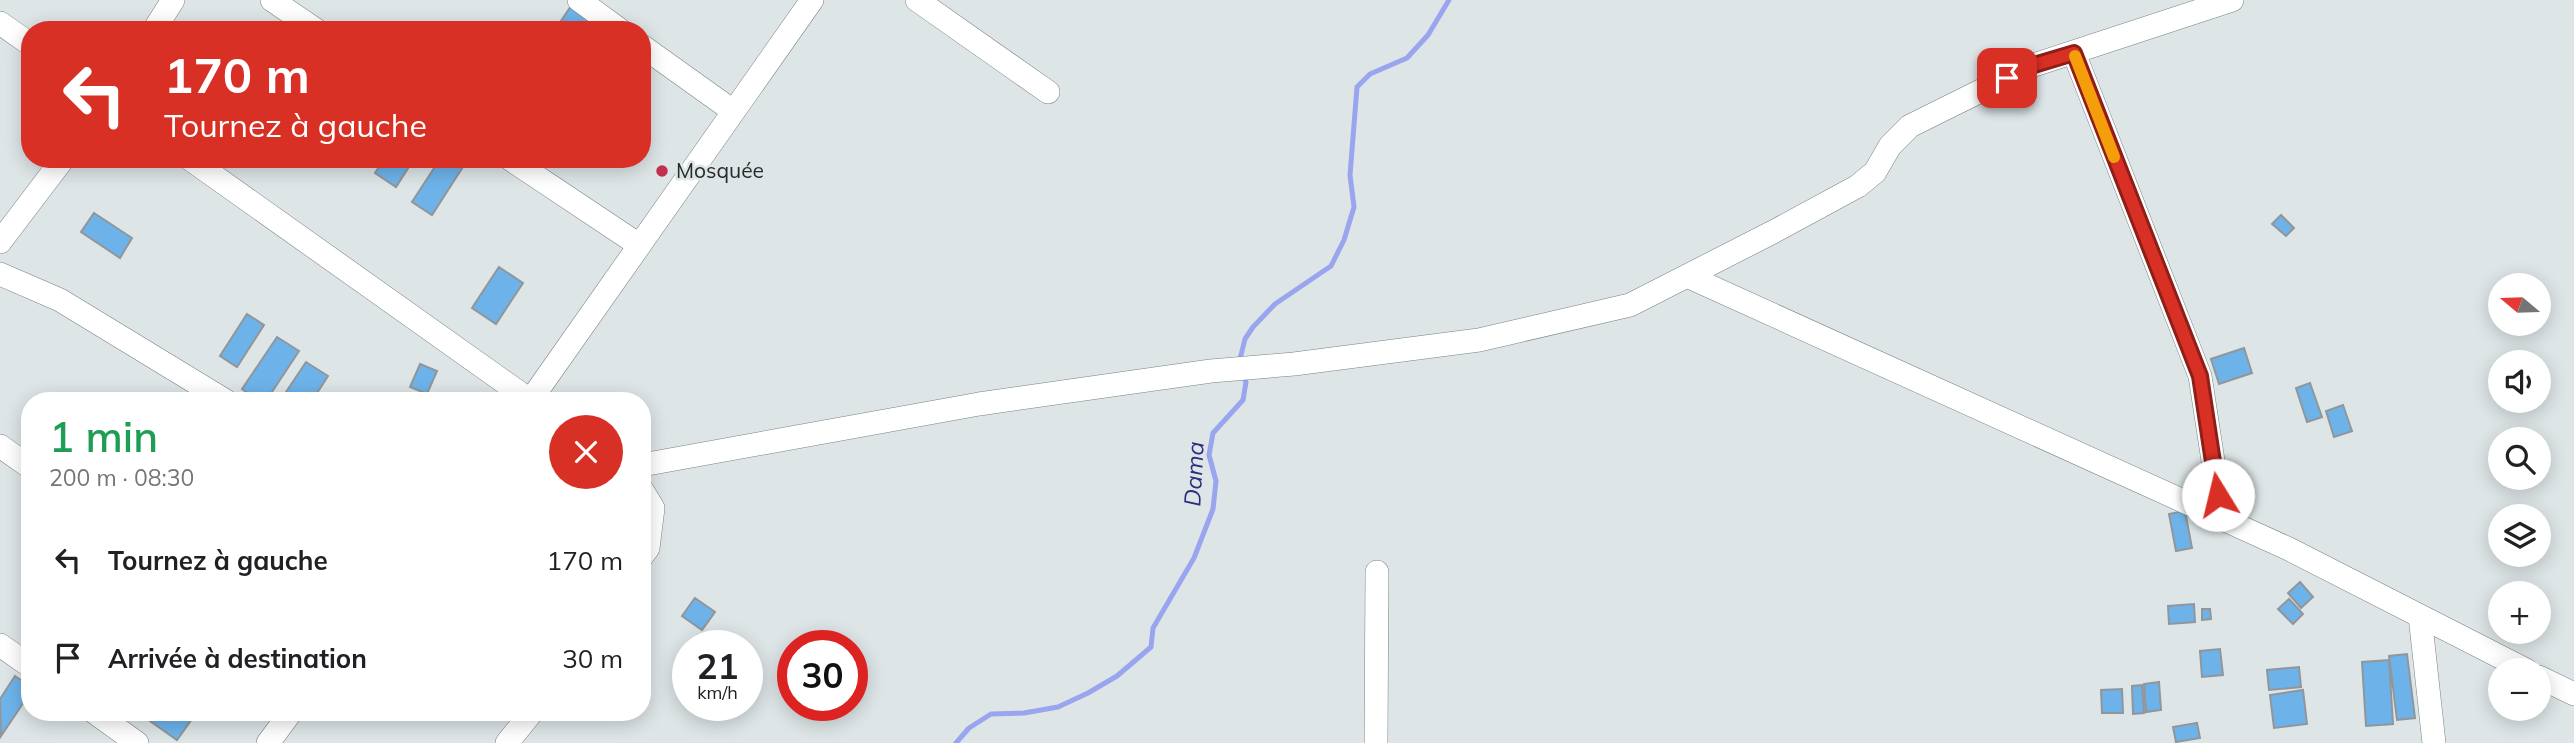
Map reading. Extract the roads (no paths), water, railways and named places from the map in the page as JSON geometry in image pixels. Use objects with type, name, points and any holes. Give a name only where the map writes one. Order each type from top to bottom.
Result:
[{"type":"street","points":[[159,21],[173,0]]},
{"type":"street","points":[[272,0],[303,21]]},
{"type":"street","points":[[579,0],[608,21]]},
{"type":"street","points":[[536,392],[811,0]]},
{"type":"street","points":[[917,0],[1048,92]]},
{"type":"street","points":[[651,463],[979,404],[1211,371],[1294,364],[1479,340],[1630,305],[1858,186],[1875,172],[1890,146],[1910,126],[2031,66],[2232,0]]},
{"type":"street","points":[[0,23],[21,38]]},
{"type":"street","points":[[651,52],[733,111]]},
{"type":"street","points":[[2074,53],[2200,376],[2222,519]]},
{"type":"street","points":[[0,242],[56,168]]},
{"type":"street","points":[[203,168],[517,392]]},
{"type":"street","points":[[524,168],[639,245]]},
{"type":"street","points":[[0,274],[60,300],[211,392]]},
{"type":"street","points":[[1687,276],[2288,549],[2502,658]]},
{"type":"street","points":[[0,446],[21,461]]},
{"type":"street","points":[[651,505],[651,524]]},
{"type":"street","points":[[1376,743],[1377,572]]},
{"type":"street","points":[[2420,616],[2434,743]]},
{"type":"street","points":[[0,645],[21,660]]},
{"type":"street","points":[[2551,683],[2574,694]]},
{"type":"street","points":[[106,721],[137,743]]},
{"type":"street","points":[[268,743],[284,721]]},
{"type":"street","points":[[507,743],[525,721]]},
{"type":"waterway","name":"Dama","points":[[1239,363],[1245,339],[1253,327],[1275,304],[1331,266],[1344,240],[1354,207],[1350,175],[1357,87],[1370,74],[1407,58],[1428,35],[1449,0]]},
{"type":"waterway","name":"Dama","points":[[956,743],[969,728],[991,714],[1024,713],[1058,707],[1088,693],[1117,676],[1151,647],[1153,628],[1194,558],[1213,509],[1216,481],[1209,455],[1213,433],[1243,400],[1246,382],[1243,375]]},
{"type":"place","name":"Mosquée","points":[[662,171]]}]
